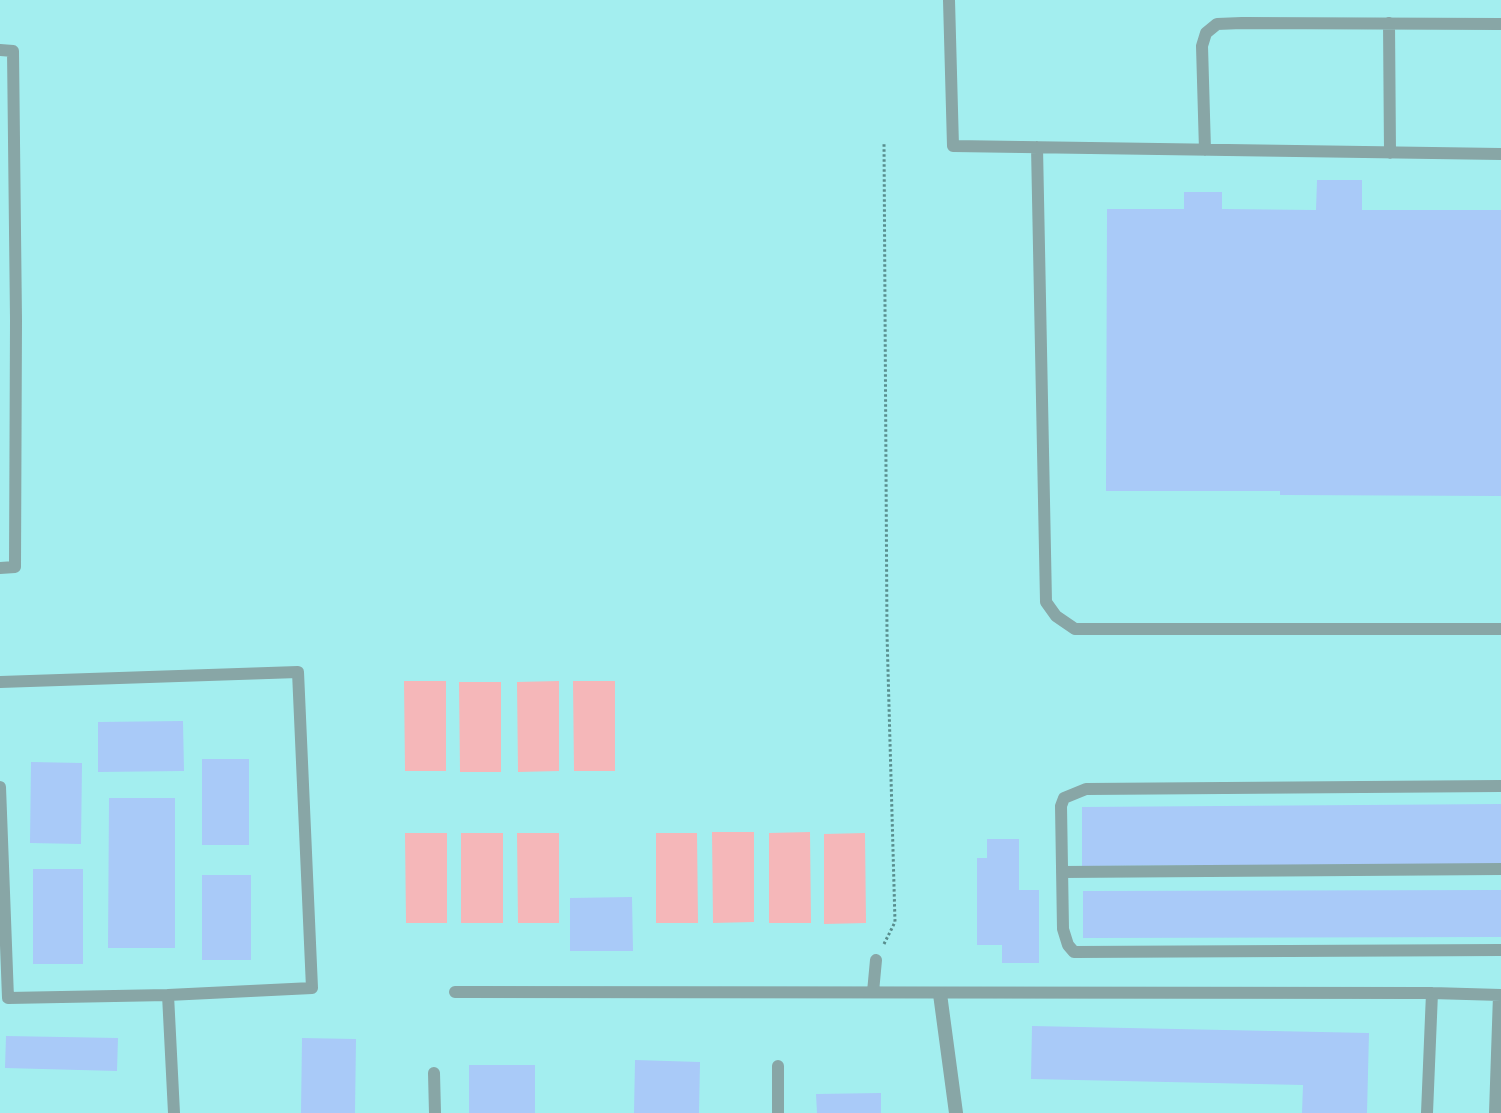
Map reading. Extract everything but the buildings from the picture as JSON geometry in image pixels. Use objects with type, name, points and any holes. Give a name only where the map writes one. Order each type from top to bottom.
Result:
[{"type":"street","points":[[940,994],[956,1113]]},
{"type":"lane","points":[[949,0],[953,146],[1501,154]]},
{"type":"lane","points":[[1205,150],[1202,46],[1206,33],[1217,24],[1501,24]]},
{"type":"lane","points":[[1389,24],[1390,153]]},
{"type":"lane","points":[[0,50],[12,51],[16,320],[15,567],[0,568]]},
{"type":"lane","points":[[1037,147],[1046,602],[1056,616],[1075,629],[1501,629]]},
{"type":"lane","points":[[0,682],[298,672],[312,988],[168,995],[8,998],[0,787]]},
{"type":"lane","points":[[1501,786],[1086,789],[1064,798],[1061,806],[1063,929],[1068,945],[1074,952],[1501,950]]},
{"type":"lane","points":[[1062,872],[1501,869]]},
{"type":"lane","points":[[873,992],[876,960]]},
{"type":"lane","points":[[456,992],[873,992],[940,994],[1432,993],[1500,995],[1496,1113]]},
{"type":"lane","points":[[1427,1113],[1432,993]]},
{"type":"lane","points":[[168,995],[174,1113]]},
{"type":"lane","points":[[778,1066],[778,1113]]},
{"type":"lane","points":[[434,1073],[435,1113]]},
{"type":"path","points":[[876,960],[895,922],[887,634],[884,142]]},
{"type":"shaded area","points":[[404,681],[446,681],[446,771],[405,771]]},
{"type":"shaded area","points":[[559,681],[559,771],[518,772],[517,682]]},
{"type":"shaded area","points":[[573,681],[615,681],[615,771],[574,771]]},
{"type":"shaded area","points":[[459,682],[501,682],[501,772],[460,772]]},
{"type":"shaded area","points":[[712,832],[754,832],[754,922],[713,923]]},
{"type":"shaded area","points":[[810,832],[811,923],[769,923],[769,833]]},
{"type":"shaded area","points":[[405,833],[447,833],[447,923],[406,923]]},
{"type":"shaded area","points":[[461,833],[503,833],[503,923],[461,923]]},
{"type":"shaded area","points":[[517,833],[559,833],[559,923],[518,923]]},
{"type":"shaded area","points":[[656,833],[697,833],[698,923],[656,923]]},
{"type":"shaded area","points":[[865,833],[866,923],[824,924],[824,834]]}]
